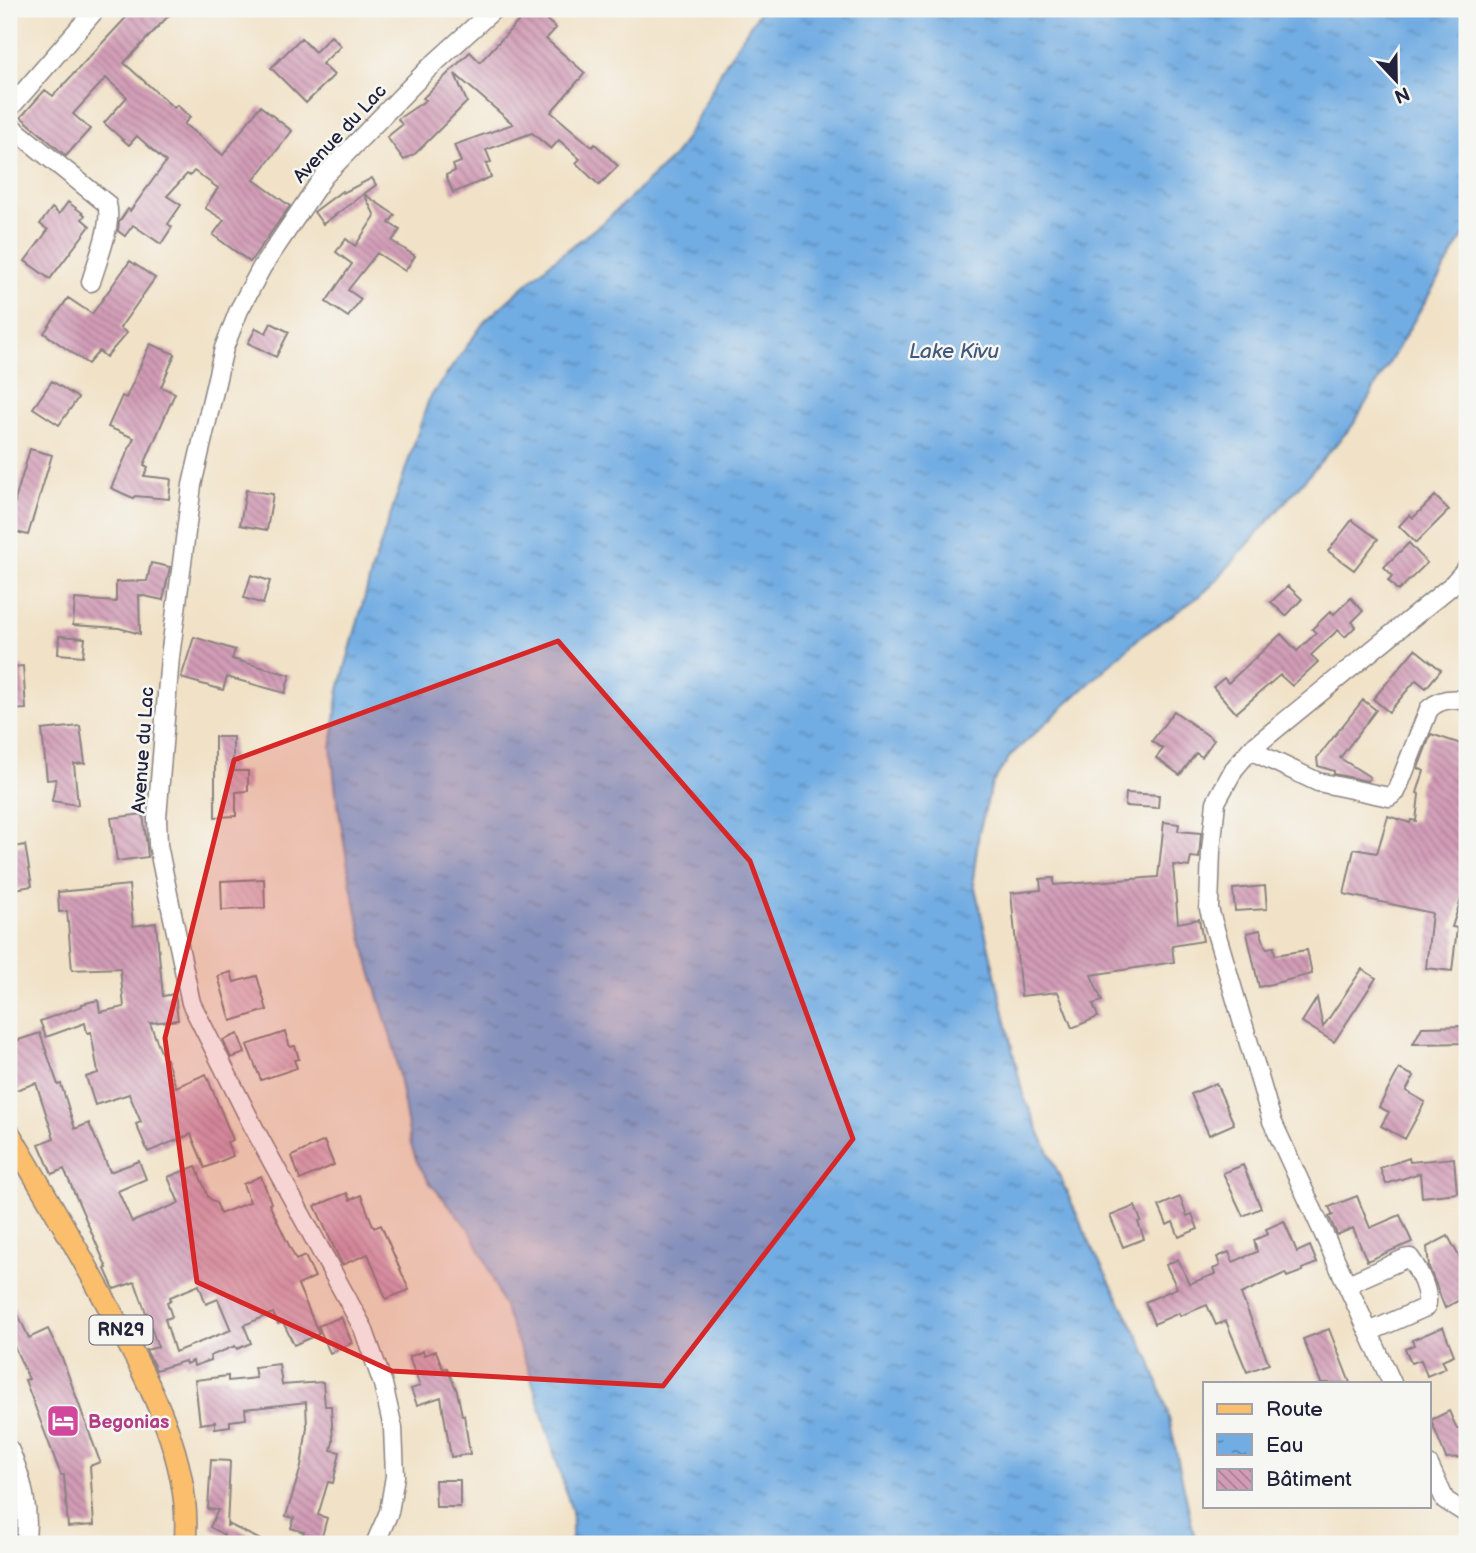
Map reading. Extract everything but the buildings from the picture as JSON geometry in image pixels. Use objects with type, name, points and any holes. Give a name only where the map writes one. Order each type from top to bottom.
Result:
[{"type":"main road","name":"RN29","points":[[9,1133],[68,1231],[158,1406],[174,1450],[186,1503],[185,1544]]},
{"type":"street","points":[[9,109],[96,9]]},
{"type":"street","name":"Avenue du Lac","points":[[376,1544],[389,1512],[395,1476],[393,1428],[383,1384],[363,1328],[255,1130],[191,1003],[158,845],[157,818],[162,751],[170,657],[192,485],[224,348],[239,310],[262,267],[324,176],[428,70],[494,9]]},
{"type":"street","points":[[9,125],[107,204],[108,223],[90,282]]},
{"type":"street","points":[[1392,1382],[1272,1121],[1209,909],[1211,850],[1216,802],[1234,769],[1250,750],[1451,586],[1467,568]]},
{"type":"street","points":[[1250,750],[1318,782],[1389,797],[1396,792],[1429,709],[1440,700],[1460,699],[1467,702]]},
{"type":"street","points":[[1348,1284],[1404,1259],[1410,1258],[1414,1263],[1428,1301],[1426,1307],[1369,1332]]},
{"type":"street","points":[[9,1449],[17,1466],[28,1528],[24,1544]]},
{"type":"street","points":[[1430,1467],[1445,1500],[1467,1514]]},
{"type":"highlighted area","points":[[558,641],[750,861],[853,1139],[663,1386],[392,1371],[197,1282],[165,1038],[234,760]]},
{"type":"water","name":"Lake Kivu","points":[[761,9],[1467,9],[1467,230],[1353,425],[1213,584],[1139,638],[1011,755],[992,784],[979,832],[973,879],[1023,1095],[1091,1246],[1149,1357],[1167,1409],[1196,1544],[569,1544],[572,1538],[572,1512],[530,1374],[486,1262],[470,1230],[429,1182],[411,1145],[394,1048],[367,958],[351,885],[331,747],[339,690],[372,570],[429,399],[485,321],[549,264],[606,220],[674,156],[725,64]]},
{"type":"place","name":"Begonias","points":[[63,1421]]}]
